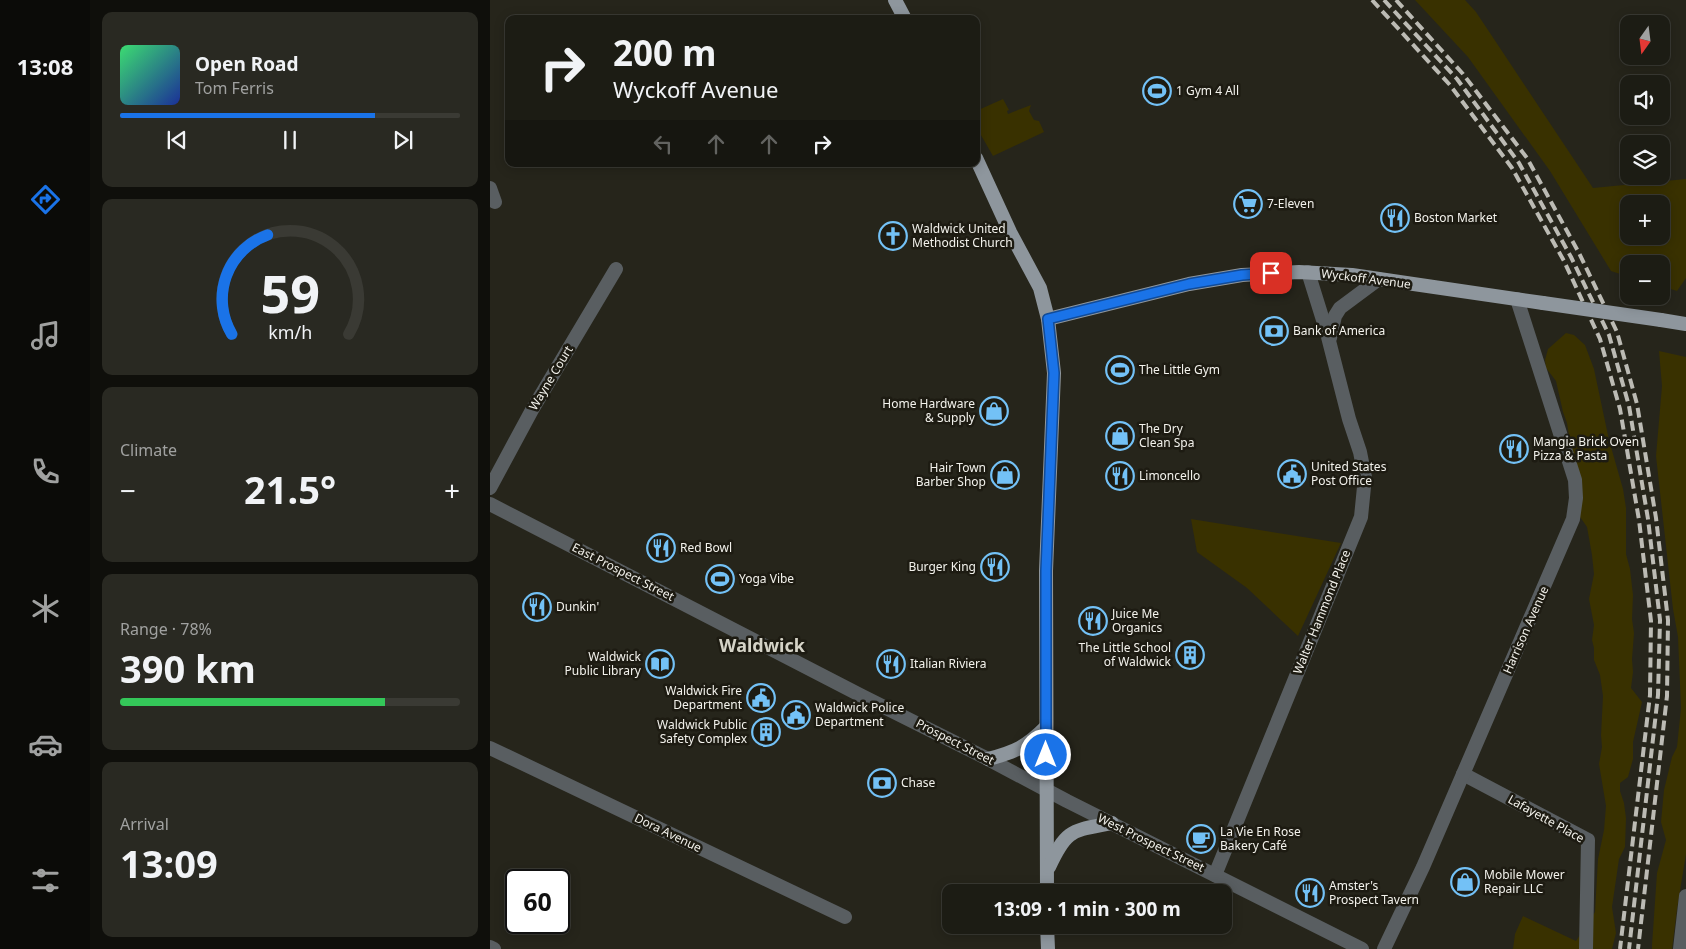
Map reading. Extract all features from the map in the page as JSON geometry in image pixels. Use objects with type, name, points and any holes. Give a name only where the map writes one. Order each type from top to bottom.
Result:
[{"type":"main road","points":[[895,0],[903,15]]},
{"type":"main road","points":[[980,167],[1010,232],[1040,288],[1048,319],[1054,373],[1046,571],[1047,884]]},
{"type":"main road","name":"Wyckoff Avenue","points":[[1048,319],[1189,284],[1242,275],[1308,272],[1352,275],[1686,324]]},
{"type":"main road","points":[[988,759],[1019,750],[1046,727]]},
{"type":"main road","points":[[1047,872],[1064,839],[1074,831],[1112,823]]},
{"type":"main road","points":[[1047,934],[1048,949]]},
{"type":"street","points":[[490,188],[495,202]]},
{"type":"street","name":"Wayne Court","points":[[490,488],[532,410],[616,269]]},
{"type":"street","name":"Walter Hammond Place","points":[[1215,875],[1361,517],[1364,491],[1363,469],[1330,341],[1308,272]]},
{"type":"street","name":"Walter Hammond Place","points":[[1330,341],[1335,316],[1340,308],[1379,279]]},
{"type":"street","name":"Harrison Avenue","points":[[1384,949],[1423,867],[1573,519],[1576,498],[1575,480],[1517,299]]},
{"type":"street","name":"East Prospect Street","points":[[490,504],[756,640]]},
{"type":"street","name":"Prospect Street","points":[[756,640],[1046,790]]},
{"type":"street","name":"Dora Avenue","points":[[490,748],[845,917]]},
{"type":"street","name":"Lafayette Place","points":[[1463,774],[1588,840],[1586,949]]},
{"type":"street","name":"West Prospect Street","points":[[1046,790],[1362,949]]},
{"type":"street","points":[[1680,949],[1686,896]]},
{"type":"street","points":[[490,947],[494,949]]},
{"type":"shaded area","points":[[1415,0],[1465,0],[1476,12],[1593,188],[1624,185],[1670,185],[1670,181],[1686,179],[1686,278],[1677,291],[1670,289],[1670,255],[1620,255],[1620,274],[1611,271],[1550,171],[1468,57]]},
{"type":"shaded area","points":[[1003,99],[1009,110],[1007,111],[1008,114],[1031,105],[1029,111],[1034,120],[1039,121],[1044,132],[993,156],[980,133],[980,109]]},
{"type":"shaded area","points":[[1566,333],[1574,335],[1585,345],[1594,369],[1609,440],[1623,489],[1626,508],[1626,554],[1633,595],[1632,619],[1634,633],[1631,688],[1642,702],[1633,742],[1633,759],[1628,777],[1620,783],[1626,818],[1625,847],[1619,859],[1612,907],[1616,933],[1612,949],[1513,949],[1515,934],[1523,916],[1576,941],[1595,912],[1598,859],[1604,830],[1606,806],[1599,764],[1602,747],[1603,696],[1600,675],[1594,660],[1592,640],[1594,625],[1589,599],[1594,574],[1592,555],[1587,527],[1578,514],[1569,459],[1570,442],[1567,423],[1556,381],[1546,368],[1545,360],[1548,349]]},
{"type":"shaded area","points":[[1659,351],[1686,357],[1686,854],[1672,949],[1652,949],[1657,873],[1666,840],[1661,822],[1664,790],[1672,757],[1677,747],[1681,708],[1678,637],[1673,609],[1656,456],[1662,386]]},
{"type":"shaded area","points":[[1191,519],[1341,543],[1298,636],[1247,588],[1197,552]]},
{"type":"railway","points":[[1372,0],[1450,85],[1512,168],[1564,261],[1600,339],[1620,409],[1639,520],[1651,621],[1650,695],[1620,949]]},
{"type":"railway","points":[[1384,0],[1457,79],[1519,163],[1571,257],[1609,335],[1629,406],[1648,519],[1660,620],[1658,695],[1629,949]]},
{"type":"railway","points":[[1396,0],[1463,74],[1527,158],[1579,253],[1617,332],[1637,404],[1656,518],[1668,620],[1667,696],[1638,949]]},
{"type":"place","name":"1 Gym 4 All","points":[[1157,91]]},
{"type":"place","name":"7-Eleven","points":[[1248,204]]},
{"type":"place","name":"Boston Market","points":[[1395,218]]},
{"type":"place","name":"Waldwick United Methodist Church","points":[[893,236]]},
{"type":"place","name":"Bank of America","points":[[1274,331]]},
{"type":"place","name":"The Little Gym","points":[[1120,370]]},
{"type":"place","name":"Home Hardware & Supply","points":[[994,411]]},
{"type":"place","name":"The Dry Clean Spa","points":[[1120,436]]},
{"type":"place","name":"Mangia Brick Oven Pizza & Pasta","points":[[1514,449]]},
{"type":"place","name":"United States Post Office","points":[[1292,474]]},
{"type":"place","name":"Hair Town Barber Shop","points":[[1005,475]]},
{"type":"place","name":"Limoncello","points":[[1120,476]]},
{"type":"place","name":"Red Bowl","points":[[661,548]]},
{"type":"place","name":"Burger King","points":[[995,567]]},
{"type":"place","name":"Yoga Vibe","points":[[720,579]]},
{"type":"place","name":"Dunkin'","points":[[537,607]]},
{"type":"place","name":"Juice Me Organics","points":[[1093,621]]},
{"type":"place","name":"The Little School of Waldwick","points":[[1190,655]]},
{"type":"place","name":"Waldwick Public Library","points":[[660,664]]},
{"type":"place","name":"Italian Riviera","points":[[891,664]]},
{"type":"place","name":"Waldwick Fire Department","points":[[761,698]]},
{"type":"place","name":"Waldwick Police Department","points":[[796,715]]},
{"type":"place","name":"Waldwick Public Safety Complex","points":[[766,732]]},
{"type":"place","name":"Chase","points":[[882,783]]},
{"type":"place","name":"La Vie En Rose Bakery Café","points":[[1201,839]]},
{"type":"place","name":"Mobile Mower Repair LLC","points":[[1465,882]]},
{"type":"place","name":"Amster's Prospect Tavern","points":[[1310,893]]},
{"type":"district","name":"Waldwick","points":[[762,646]]},
{"type":"route","points":[[1046,755],[1046,571],[1054,373],[1048,319],[1189,284],[1242,275],[1271,273]]}]
